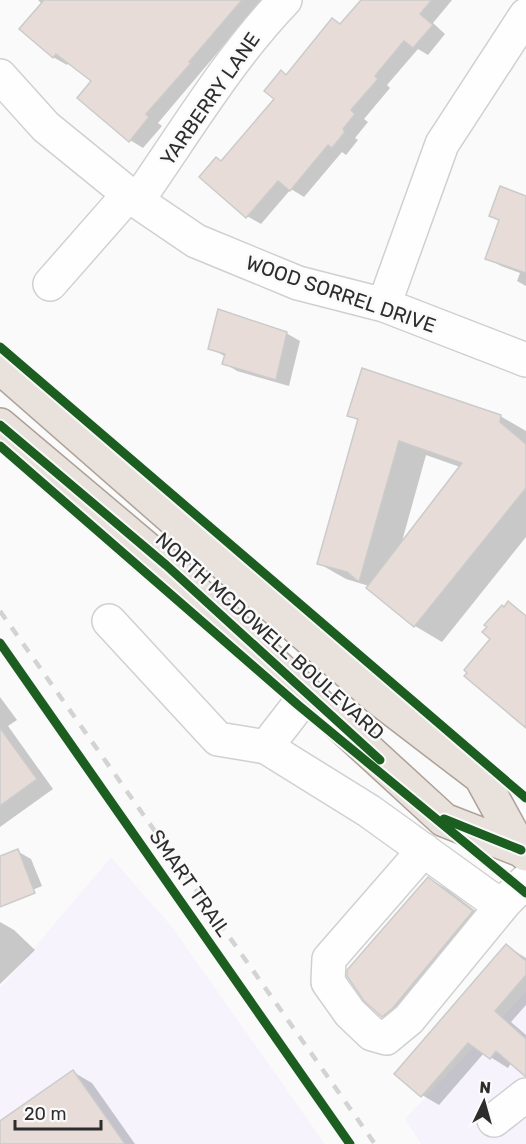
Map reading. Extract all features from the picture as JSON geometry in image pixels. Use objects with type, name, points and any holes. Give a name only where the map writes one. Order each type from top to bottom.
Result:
[{"type":"main road","name":"NORTH MCDOWELL BOULEVARD","points":[[0,367],[379,699],[481,777],[523,852]]},
{"type":"main road","name":"NORTH MCDOWELL BOULEVARD","points":[[0,425],[166,565],[444,820],[523,852]]},
{"type":"street","name":"YARBERRY LANE","points":[[50,284],[133,197],[267,19],[285,0]]},
{"type":"street","points":[[516,0],[526,9]]},
{"type":"street","points":[[384,305],[442,144],[526,15]]},
{"type":"street","name":"WOOD SORREL DRIVE","points":[[4,90],[133,197],[196,242],[298,283],[384,305],[526,360]]},
{"type":"street","points":[[109,621],[218,739],[266,747],[369,811],[491,899],[516,892]]},
{"type":"street","points":[[266,747],[308,694]]},
{"type":"street","points":[[424,850],[329,959],[328,982],[350,1014],[372,1034],[386,1038],[409,1019],[516,892]]},
{"type":"street","points":[[494,1120],[526,1095]]},
{"type":"shaded area","points":[[111,857],[172,927],[325,1144],[0,1144],[0,988]]},
{"type":"shaded area","points":[[526,992],[526,1144],[421,1144],[405,1119]]},
{"type":"building","points":[[44,0],[242,0],[146,114],[149,117],[129,142],[77,98],[91,81],[56,54],[53,58],[19,29]]},
{"type":"building","points":[[361,0],[432,0],[420,14],[433,25],[413,48],[404,41],[375,76],[378,79],[351,110],[355,114],[343,129],[345,132],[332,148],[328,145],[290,191],[278,181],[246,218],[199,177],[216,157],[221,161],[274,99],[264,91],[281,70],[286,75],[332,18],[340,24]]},
{"type":"building","points":[[500,186],[526,196],[526,273],[485,259],[499,220],[489,216]]},
{"type":"building","points":[[218,309],[287,332],[276,380],[222,364],[225,354],[208,349]]},
{"type":"building","points":[[362,368],[501,415],[500,422],[526,444],[526,488],[414,627],[366,588],[462,463],[399,441],[359,582],[347,572],[317,564],[358,419],[347,416]]},
{"type":"building","points":[[508,601],[526,616],[526,728],[464,676],[467,673],[464,670],[490,639],[482,632],[487,627],[484,625]]},
{"type":"building","points":[[0,728],[37,779],[0,806]]},
{"type":"building","points":[[18,849],[35,893],[0,907],[0,856]]},
{"type":"building","points":[[428,877],[473,911],[392,1009],[382,1017],[364,1001],[347,976],[347,970]]},
{"type":"building","points":[[506,944],[526,961],[526,975],[495,1011],[526,1039],[526,1077],[496,1051],[490,1059],[468,1043],[421,1097],[394,1074]]},
{"type":"building","points":[[73,1070],[125,1144],[0,1144],[0,1121]]},
{"type":"railway","points":[[0,611],[375,1144]]},
{"type":"cycle path","points":[[0,347],[526,798]]},
{"type":"cycle path","points":[[0,425],[166,565],[380,760]]},
{"type":"cycle path","points":[[0,446],[298,705],[526,893]]},
{"type":"cycle path","name":"SMART TRAIL","points":[[0,643],[350,1144]]},
{"type":"cycle path","points":[[444,819],[521,850]]}]
